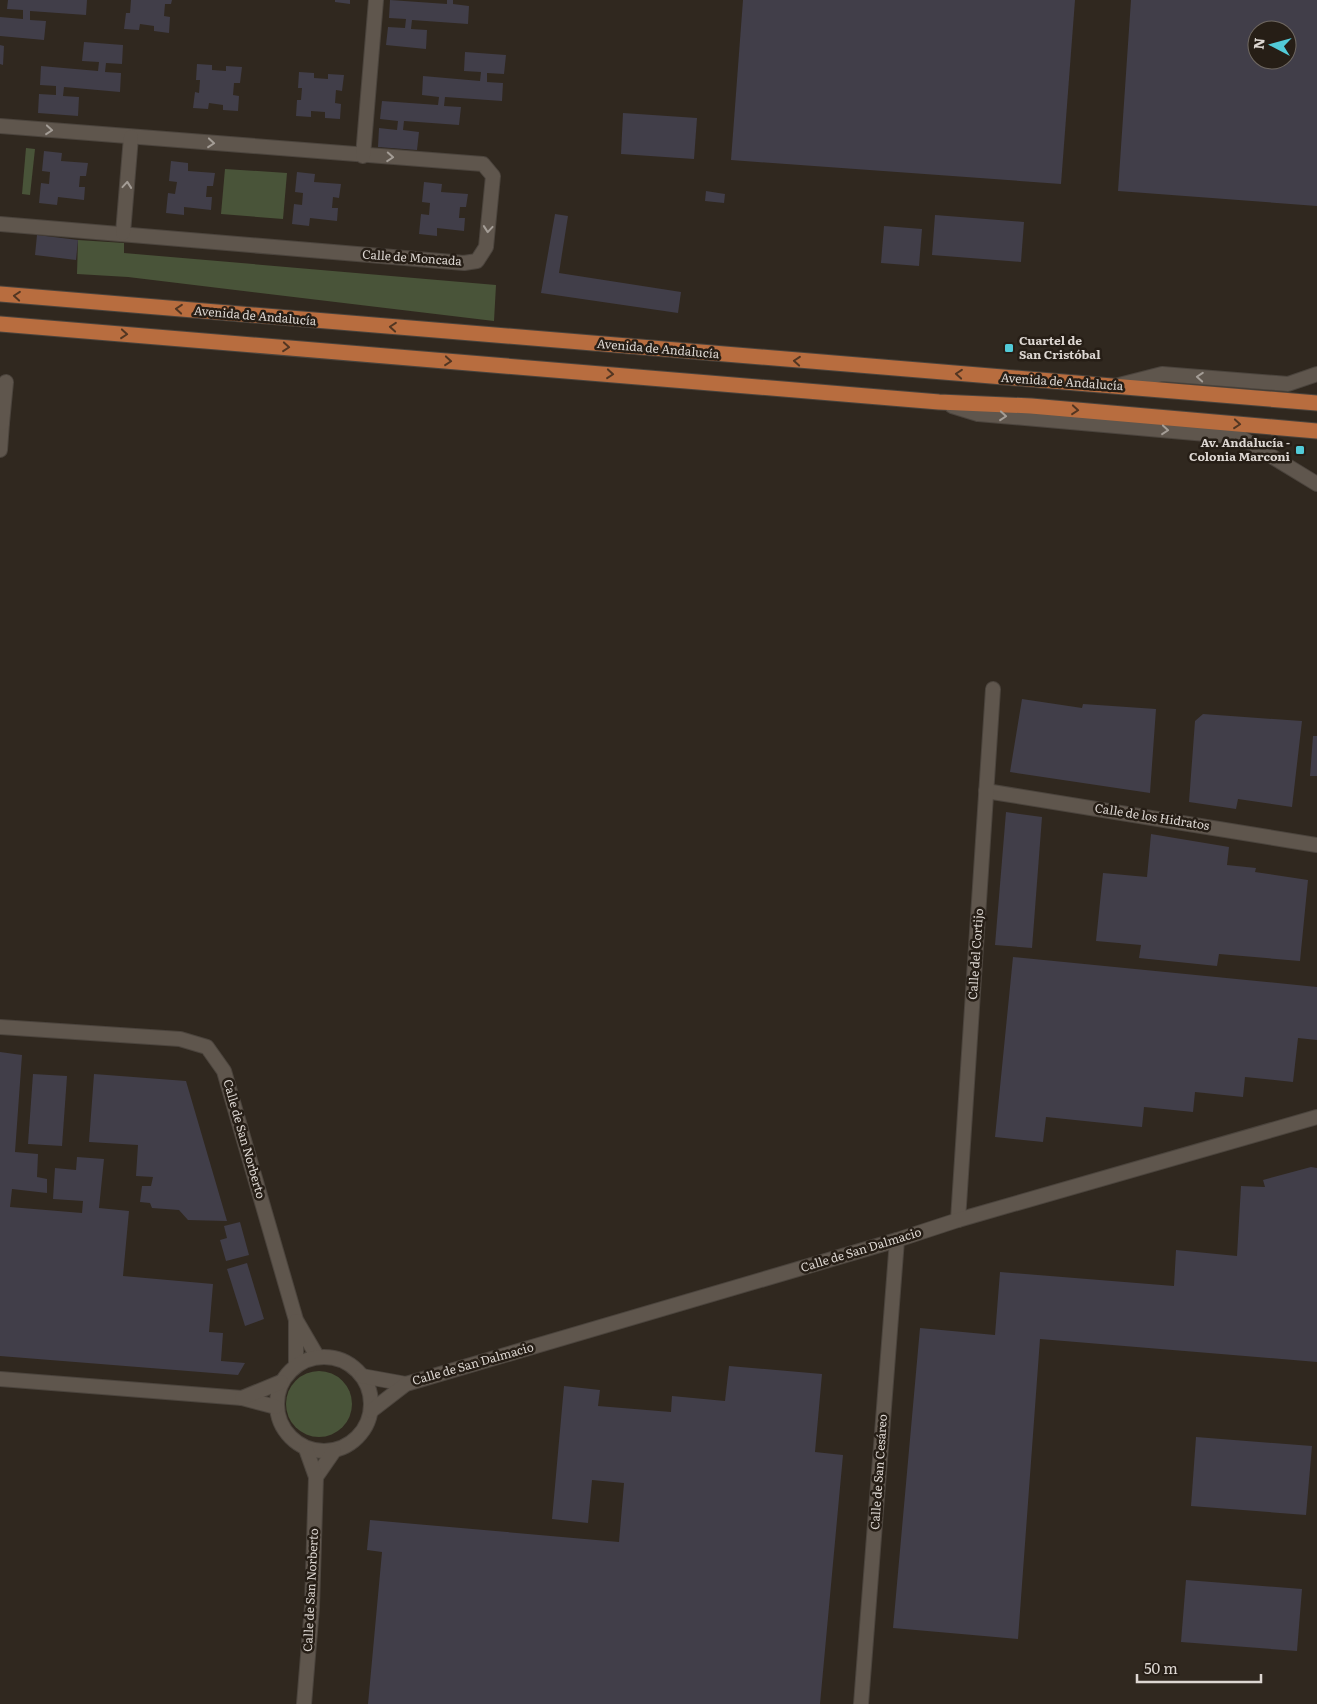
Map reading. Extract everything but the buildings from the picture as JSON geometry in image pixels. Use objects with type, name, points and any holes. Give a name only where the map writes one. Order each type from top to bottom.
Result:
[{"type":"main road","name":"Avenida de Andalucía","points":[[0,294],[1317,403]]},
{"type":"main road","points":[[0,324],[939,402],[1031,406],[1317,431]]},
{"type":"street","points":[[363,156],[376,0]]},
{"type":"street","name":"Calle de Moncada","points":[[0,126],[483,164],[493,176],[486,248],[477,261],[464,263],[123,232],[0,224]]},
{"type":"street","points":[[123,232],[131,137]]},
{"type":"street","points":[[1114,386],[1162,374],[1288,384],[1317,374]]},
{"type":"street","points":[[0,450],[6,382]]},
{"type":"street","points":[[939,402],[978,414],[1240,437],[1317,484]]},
{"type":"street","name":"Calle del Cortijo","points":[[958,1220],[993,689]]},
{"type":"street","name":"Calle de los Hidratos","points":[[986,791],[1317,844]]},
{"type":"street","name":"Calle de San Norberto","points":[[0,1028],[180,1039],[207,1047],[224,1071],[296,1320],[317,1356]]},
{"type":"street","name":"Calle de San Dalmacio","points":[[371,1411],[406,1384],[898,1240],[958,1220],[1317,1116]]},
{"type":"street","name":"Calle de San Cesáreo","points":[[861,1704],[898,1240]]},
{"type":"street","name":"Calle de San Norberto","points":[[296,1320],[296,1365]]},
{"type":"street","points":[[242,1398],[281,1382],[296,1365],[317,1356],[342,1360],[353,1366],[362,1376],[370,1393],[371,1411],[364,1429],[351,1443],[334,1451],[316,1477]]},
{"type":"street","name":"Calle de San Dalmacio","points":[[362,1376],[406,1384]]},
{"type":"street","points":[[0,1379],[242,1398],[276,1407]]},
{"type":"street","points":[[281,1382],[276,1407],[281,1424],[291,1439],[306,1448],[334,1451]]},
{"type":"street","name":"Calle de San Norberto","points":[[304,1704],[312,1607],[316,1477],[306,1448]]},
{"type":"green space","points":[[26,148],[35,149],[30,195],[22,194]]},
{"type":"green space","points":[[225,169],[287,173],[283,219],[221,214]]},
{"type":"green space","points":[[78,240],[124,243],[124,253],[496,285],[494,321],[128,277],[77,274]]},
{"type":"green space","points":[[313,1371],[325,1371],[337,1376],[347,1386],[352,1398],[350,1417],[337,1432],[325,1437],[313,1437],[301,1432],[291,1422],[286,1410],[286,1398],[291,1386],[301,1376]]},
{"type":"place","name":"Cuartel de San Cristóbal","points":[[1009,348]]},
{"type":"place","name":"Av. Andalucía - Colonia Marconi","points":[[1300,450]]}]
